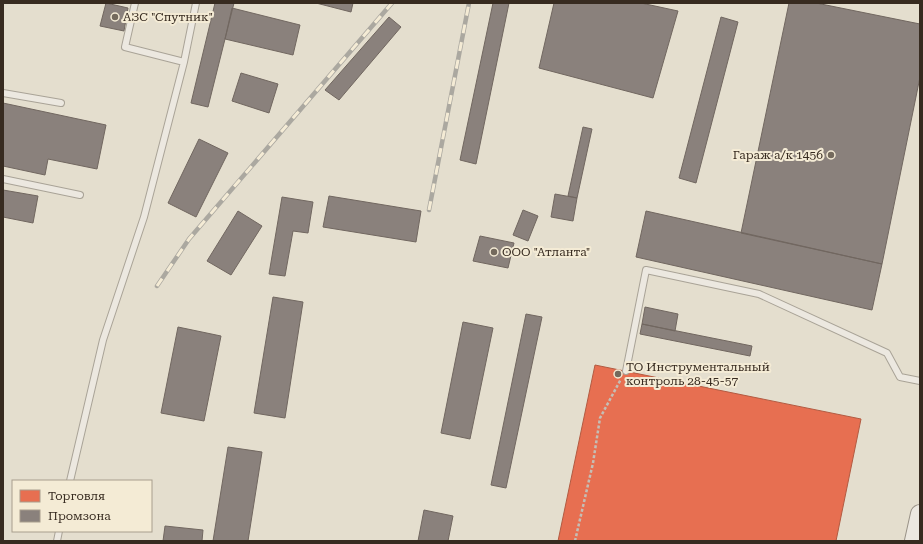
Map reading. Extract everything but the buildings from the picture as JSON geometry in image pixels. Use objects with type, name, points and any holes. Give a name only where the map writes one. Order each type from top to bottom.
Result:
[{"type":"street","points":[[914,541],[920,514]]},
{"type":"lane","points":[[135,3],[125,47],[184,62]]},
{"type":"lane","points":[[70,480],[103,340],[144,217],[184,62],[196,3]]},
{"type":"lane","points":[[3,93],[61,103]]},
{"type":"lane","points":[[3,179],[80,195]]},
{"type":"lane","points":[[626,371],[646,270],[759,294],[887,353],[900,377],[920,381]]},
{"type":"path","points":[[575,541],[600,418],[626,371]]},
{"type":"railway","points":[[157,286],[189,239],[392,3]]},
{"type":"railway","points":[[429,210],[469,3]]},
{"type":"place","name":"АЗС \"Спутник\"","points":[[115,17]]},
{"type":"place","name":"Гараж а/к 1456","points":[[831,155]]},
{"type":"place","name":"ООО \"Атланта\"","points":[[494,252]]},
{"type":"place","name":"ТО Инструментальный контроль 28-45-57","points":[[618,374]]}]
